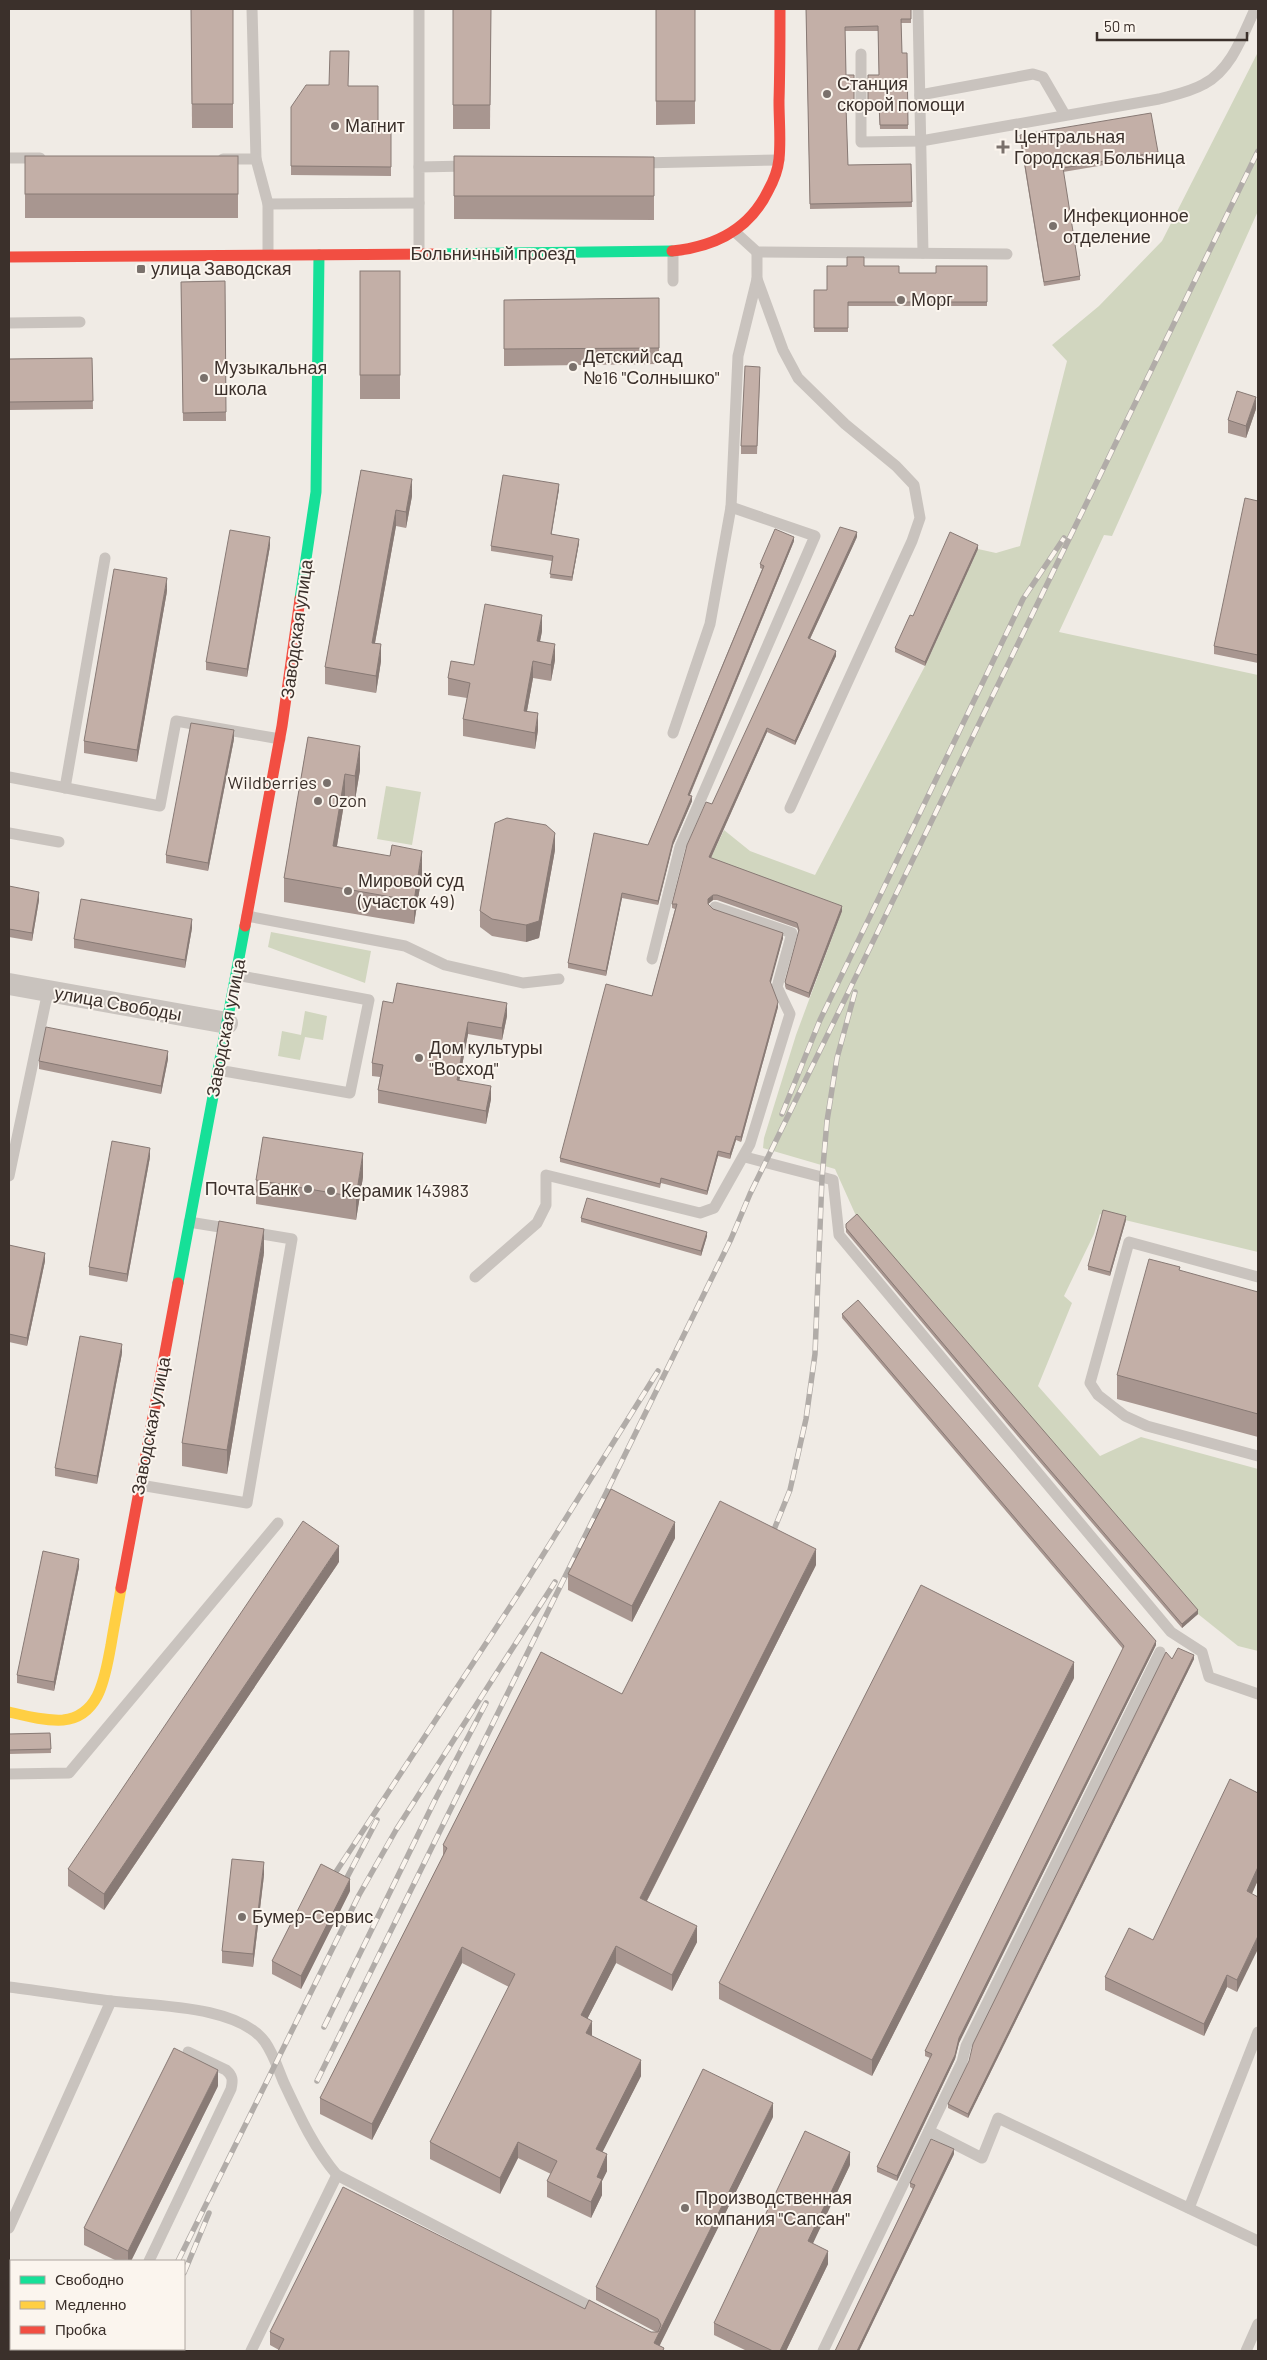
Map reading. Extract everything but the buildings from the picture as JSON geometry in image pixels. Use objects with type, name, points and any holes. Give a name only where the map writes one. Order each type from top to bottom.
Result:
[{"type":"street","name":"Больничный проезд","points":[[9,256],[673,252],[709,246],[735,232],[757,211],[768,195],[779,160],[780,9]]},
{"type":"street","name":"Заводская улица","points":[[9,1712],[56,1721],[66,1721],[84,1711],[99,1695],[103,1686],[280,739],[316,492],[319,255]]},
{"type":"street","name":"улица Свободы","points":[[9,984],[227,1023]]},
{"type":"lane","points":[[252,9],[256,159],[268,204],[268,255]]},
{"type":"lane","points":[[419,9],[419,255]]},
{"type":"lane","points":[[918,9],[923,253]]},
{"type":"lane","points":[[861,54],[861,142],[921,141],[1159,99],[1205,84],[1219,73],[1233,53],[1256,9]]},
{"type":"lane","points":[[920,95],[1033,74],[1043,77],[1065,115]]},
{"type":"lane","points":[[9,158],[47,158]]},
{"type":"lane","points":[[210,159],[256,159]]},
{"type":"lane","points":[[632,163],[779,160]]},
{"type":"lane","points":[[419,167],[478,166]]},
{"type":"lane","points":[[268,204],[419,203]]},
{"type":"lane","points":[[735,232],[757,252],[1007,254]]},
{"type":"lane","points":[[673,252],[673,281]]},
{"type":"lane","points":[[673,733],[710,624],[731,507],[738,356],[757,279],[757,252]]},
{"type":"lane","points":[[757,279],[784,350],[798,378],[845,424],[896,466],[914,485],[920,518],[912,541],[790,808]]},
{"type":"lane","points":[[9,323],[80,322]]},
{"type":"lane","points":[[652,959],[680,847],[815,536],[731,507]]},
{"type":"lane","points":[[65,788],[105,558]]},
{"type":"lane","points":[[9,777],[160,806],[176,721],[280,739]]},
{"type":"lane","points":[[9,833],[59,842]]},
{"type":"lane","points":[[475,1277],[537,1223],[546,1205],[546,1175],[700,1213],[714,1208],[745,1157],[790,1014],[777,987],[792,933],[715,907]]},
{"type":"lane","points":[[247,916],[405,946],[445,965],[523,983],[559,979]]},
{"type":"lane","points":[[218,1070],[350,1093],[369,1000],[236,975]]},
{"type":"lane","points":[[9,1176],[48,991]]},
{"type":"lane","points":[[745,1157],[833,1180],[839,1235],[1171,1632],[1202,1652],[1209,1676],[1258,1694]]},
{"type":"lane","points":[[140,1485],[247,1503],[292,1239],[190,1222]]},
{"type":"lane","points":[[1258,1277],[1129,1242],[1090,1383],[1098,1394],[1125,1416],[1147,1426],[1258,1456]]},
{"type":"lane","points":[[9,1774],[69,1773],[278,1523]]},
{"type":"lane","points":[[823,2351],[962,2062],[966,2046],[1160,1652]]},
{"type":"lane","points":[[9,1987],[203,2011],[246,2025],[256,2032],[272,2053],[307,2130],[326,2162],[337,2175],[610,2317]]},
{"type":"lane","points":[[9,2228],[112,2001]]},
{"type":"lane","points":[[1189,2208],[1258,2032]]},
{"type":"lane","points":[[149,2260],[233,2082],[231,2075],[226,2070],[188,2052]]},
{"type":"lane","points":[[929,2130],[982,2158],[998,2118],[1258,2241]]},
{"type":"lane","points":[[250,2351],[337,2175]]},
{"type":"lane","points":[[1246,2351],[1258,2324]]},
{"type":"green space","points":[[1258,52],[1258,211],[1112,536],[1104,535],[1059,632],[1258,675],[1258,1252],[1100,1214],[1094,1234],[1064,1296],[1072,1303],[1038,1386],[1100,1456],[1141,1437],[1258,1469],[1258,1651],[1238,1646],[1198,1614],[857,1218],[835,1169],[763,1148],[764,1138],[796,1035],[842,911],[709,862],[724,830],[750,851],[815,875],[925,666],[978,549],[996,553],[1020,546],[1067,361],[1052,345],[1099,306],[1162,241]]},
{"type":"green space","points":[[386,786],[421,792],[412,845],[377,839]]},
{"type":"green space","points":[[271,932],[371,951],[365,983],[268,947]]},
{"type":"green space","points":[[305,1011],[327,1016],[323,1040],[305,1037],[300,1060],[278,1056],[282,1031],[301,1035]]},
{"type":"railway","points":[[317,2081],[731,1239],[750,1194],[1258,151]]},
{"type":"railway","points":[[782,1114],[820,1020],[1023,599],[1064,538]]},
{"type":"railway","points":[[769,1542],[790,1490],[806,1419],[815,1354],[822,1178],[827,1121],[837,1058],[855,992]]},
{"type":"railway","points":[[330,1881],[521,1590],[658,1371]]},
{"type":"railway","points":[[178,2260],[359,1895],[396,1830],[555,1582]]},
{"type":"railway","points":[[324,2027],[435,1800],[486,1703]]},
{"type":"railway","points":[[342,1887],[377,1820]]},
{"type":"railway","points":[[185,2271],[209,2213]]},
{"type":"traffic: fast","points":[[437,254],[672,251]]},
{"type":"traffic: fast","points":[[300,599],[316,492],[319,255]]},
{"type":"traffic: fast","points":[[178,1283],[245,926]]},
{"type":"traffic: slow","points":[[9,1712],[42,1719],[63,1720],[76,1717],[86,1711],[99,1692],[103,1681],[121,1588]]},
{"type":"traffic: jam","points":[[672,251],[716,241],[729,234],[751,216],[772,184],[778,167],[780,152],[780,9]]},
{"type":"traffic: jam","points":[[9,257],[437,254]]},
{"type":"traffic: jam","points":[[245,926],[282,726],[300,599]]},
{"type":"traffic: jam","points":[[121,1588],[178,1283]]},
{"type":"place","name":"Станция скорой помощи","points":[[827,94]]},
{"type":"place","name":"Магнит","points":[[335,126]]},
{"type":"place","name":"Центральная Городская Больница","points":[[1003,147]]},
{"type":"place","name":"Инфекционное отделение","points":[[1053,226]]},
{"type":"place","name":"улица Заводская","points":[[141,269]]},
{"type":"place","name":"Морг","points":[[901,300]]},
{"type":"place","name":"Детский сад №16 \"Солнышко\"","points":[[573,367]]},
{"type":"place","name":"Музыкальная школа","points":[[204,378]]},
{"type":"place","name":"Wildberries","points":[[327,783]]},
{"type":"place","name":"Ozon","points":[[318,801]]},
{"type":"place","name":"Мировой суд (участок 49)","points":[[348,891]]},
{"type":"place","name":"Дом культуры \"Восход\"","points":[[419,1058]]},
{"type":"place","name":"Почта Банк","points":[[308,1189]]},
{"type":"place","name":"Керамик 143983","points":[[331,1191]]},
{"type":"place","name":"Бумер-Сервис","points":[[242,1917]]},
{"type":"place","name":"Производственная компания \"Сапсан\"","points":[[685,2208]]}]
